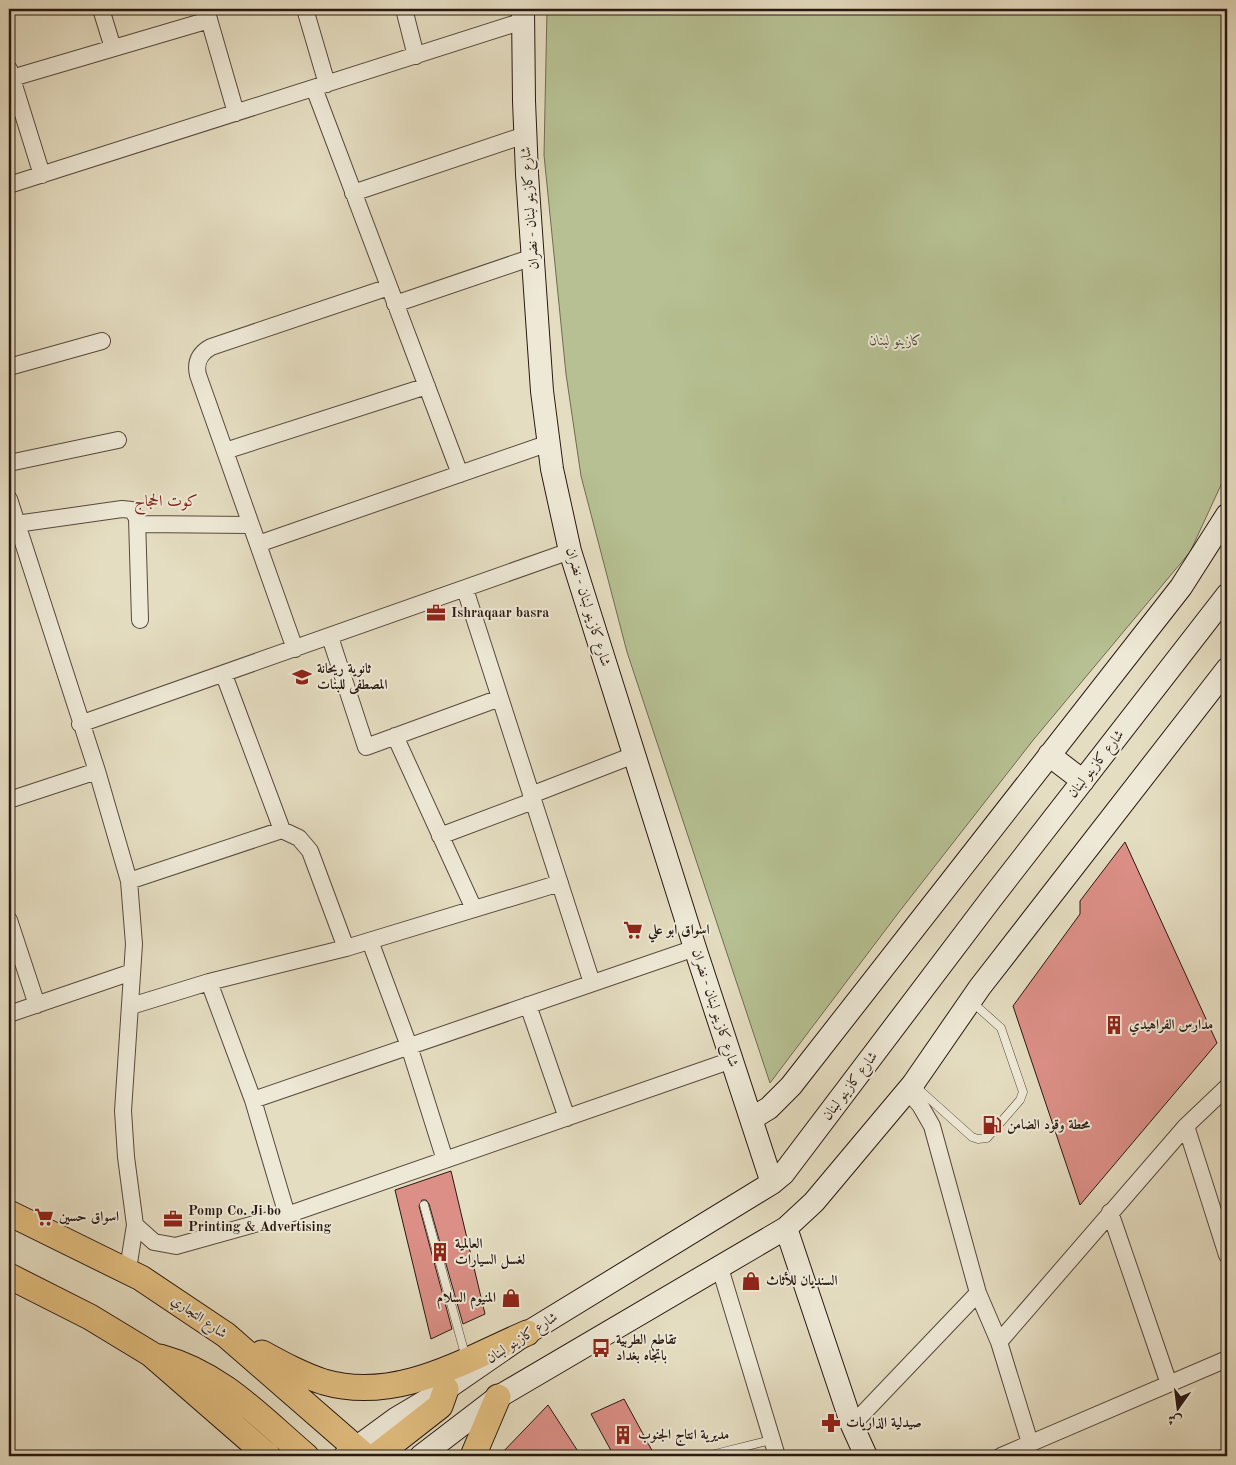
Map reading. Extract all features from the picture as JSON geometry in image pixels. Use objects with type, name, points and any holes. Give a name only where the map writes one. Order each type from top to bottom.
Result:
[{"type":"main road","name":"شارع كازينو لبنان - نضران","points":[[523,15],[525,135],[542,391],[552,468],[570,551],[695,948],[772,1183]]},
{"type":"main road","points":[[751,1119],[777,1101],[791,1086],[1181,587],[1227,515]]},
{"type":"main road","name":"شارع كازينو لبنان","points":[[446,1388],[527,1334],[772,1183],[793,1162],[1227,595]]},
{"type":"main road","points":[[421,1456],[498,1397],[786,1228],[814,1202],[910,1087],[970,1000],[1227,669]]},
{"type":"main road","points":[[1049,756],[1083,781]]},
{"type":"main road","name":"شارع التجاري","points":[[9,1213],[128,1269],[226,1335],[360,1454]]},
{"type":"main road","points":[[786,1228],[852,1425],[866,1456]]},
{"type":"main road","points":[[9,1276],[90,1317],[151,1354],[268,1456]]},
{"type":"main road","points":[[226,1335],[306,1375],[354,1388],[377,1388],[408,1383],[527,1334]]},
{"type":"main road","points":[[151,1354],[182,1363],[214,1378],[306,1456]]},
{"type":"main road","points":[[360,1454],[440,1406],[446,1388]]},
{"type":"main road","points":[[473,1456],[498,1397]]},
{"type":"main road","points":[[225,1419],[244,1456]]},
{"type":"street","points":[[102,9],[114,48]]},
{"type":"street","points":[[305,9],[320,86],[353,193],[460,474]]},
{"type":"street","points":[[404,9],[416,56]]},
{"type":"street","points":[[42,175],[10,73],[114,48],[207,14],[236,113]]},
{"type":"street","points":[[9,185],[416,56],[523,15]]},
{"type":"street","points":[[353,193],[525,135]]},
{"type":"street","points":[[396,304],[533,256]]},
{"type":"street","points":[[295,649],[196,368],[200,355],[211,347],[389,287]]},
{"type":"street","points":[[9,367],[102,341]]},
{"type":"street","points":[[225,451],[426,386]]},
{"type":"street","points":[[9,463],[118,440]]},
{"type":"street","points":[[258,544],[549,443]]},
{"type":"street","points":[[9,499],[12,524],[97,771],[129,881],[133,910],[132,972],[123,1111],[126,1157],[135,1225],[128,1269]]},
{"type":"street","points":[[12,524],[127,508],[136,514],[138,524],[140,620]]},
{"type":"street","points":[[138,524],[251,525]]},
{"type":"street","points":[[80,724],[224,675],[570,551]]},
{"type":"street","points":[[465,589],[592,983]]},
{"type":"street","points":[[330,637],[366,747],[500,698]]},
{"type":"street","points":[[224,675],[282,830]]},
{"type":"street","points":[[394,736],[474,909]]},
{"type":"street","points":[[440,836],[634,755]]},
{"type":"street","points":[[9,800],[97,771]]},
{"type":"street","points":[[129,881],[282,830],[299,838],[310,851],[346,948]]},
{"type":"street","points":[[131,1006],[209,982],[346,948],[560,883]]},
{"type":"street","points":[[9,920],[36,1005]]},
{"type":"street","points":[[370,941],[409,1046],[445,1160]]},
{"type":"street","points":[[253,1100],[695,948]]},
{"type":"street","points":[[9,1014],[132,972]]},
{"type":"street","points":[[209,982],[253,1100],[287,1215]]},
{"type":"street","points":[[528,1006],[567,1118]]},
{"type":"street","points":[[135,1225],[154,1242],[176,1246],[287,1215],[732,1060]]},
{"type":"street","points":[[910,1087],[932,1126],[978,1293],[999,1342],[1030,1443]]},
{"type":"street","points":[[999,1342],[1186,1126],[1227,1087]]},
{"type":"street","points":[[1186,1126],[1227,1255]]},
{"type":"street","points":[[1110,1212],[1169,1384]]},
{"type":"street","points":[[720,1268],[776,1456]]},
{"type":"street","points":[[852,1425],[978,1293]]},
{"type":"street","points":[[1001,1456],[1227,1359]]},
{"type":"lane","points":[[910,1087],[972,1137],[978,1139],[987,1138],[1020,1100],[1022,1087],[1001,1028],[970,1000]]},
{"type":"lane","points":[[424,1205],[466,1360]]},
{"type":"lane","points":[[707,1456],[771,1440]]},
{"type":"green space","name":"كازينو لبنان","points":[[547,9],[1227,9],[1227,472],[1190,552],[1034,739],[899,912],[770,1083],[627,652],[581,476],[566,374],[544,155]]},
{"type":"building","name":"مدارس الفراهيدي","points":[[1125,842],[1217,1043],[1080,1205],[1013,1006],[1080,914],[1080,901]]},
{"type":"building","name":"العالمية لغسل السيارات","points":[[451,1171],[485,1314],[463,1324],[429,1204],[426,1200],[422,1200],[419,1206],[452,1329],[431,1339],[395,1190]]},
{"type":"building","name":"مديرية انتاج الجنوب","points":[[624,1399],[655,1456],[614,1456],[591,1414]]},
{"type":"building","points":[[548,1405],[581,1456],[499,1456],[526,1428]]},
{"type":"place","name":"Ishraqaar basra","points":[[436,613]]},
{"type":"place","name":"ثانوية ريحانة المصطفى للبنات","points":[[302,677]]},
{"type":"place","name":"اسواق ابو علي","points":[[633,930]]},
{"type":"place","name":"مدارس الفراهيدي","points":[[1114,1025]]},
{"type":"place","name":"محطة وقود الضامن","points":[[992,1125]]},
{"type":"place","name":"اسواق حسين","points":[[44,1217]]},
{"type":"place","name":"Pomp Co. Ji bo Printing & Advertising","points":[[173,1219]]},
{"type":"place","name":"العالمية لغسل السيارات","points":[[440,1252]]},
{"type":"place","name":"السنديان للأثاث","points":[[751,1281]]},
{"type":"place","name":"المنيوم السلام","points":[[511,1298]]},
{"type":"place","name":"تقاطع الطربية باتجاه بغداد","points":[[601,1348]]},
{"type":"place","name":"صيدلية الذاريات","points":[[831,1423]]},
{"type":"place","name":"مديرية انتاج الجنوب","points":[[623,1435]]},
{"type":"district","name":"كوت الحجاج","points":[[166,502]]}]
